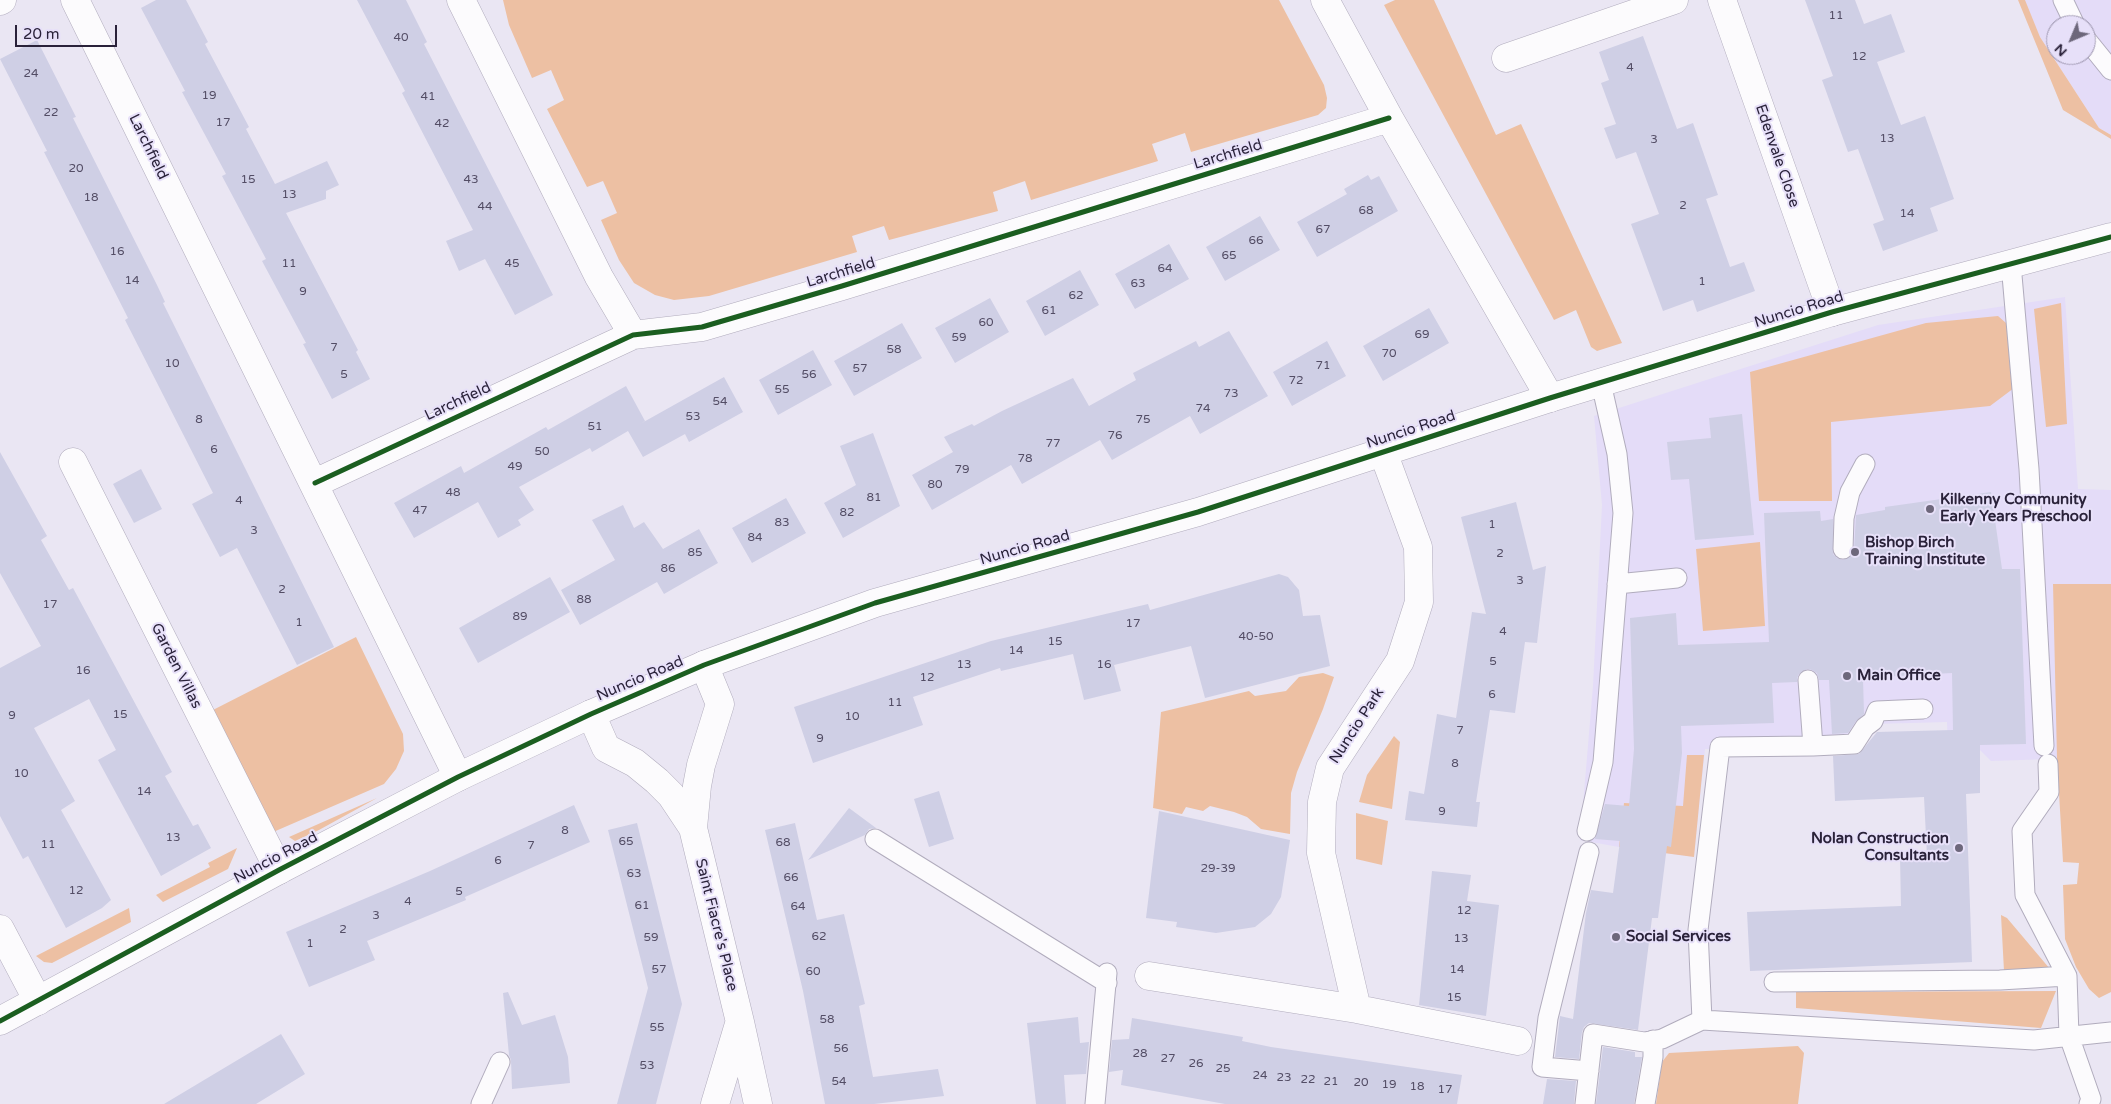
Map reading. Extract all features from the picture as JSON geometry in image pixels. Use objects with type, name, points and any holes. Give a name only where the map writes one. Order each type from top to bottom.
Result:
[{"type":"street","name":"Larchfield","points":[[75,0],[315,483],[458,777]]},
{"type":"street","points":[[461,0],[599,277],[633,335]]},
{"type":"street","points":[[1325,0],[1389,118],[1550,398]]},
{"type":"street","points":[[1506,58],[1674,0]]},
{"type":"street","name":"Edenvale Close","points":[[1722,0],[1832,312]]},
{"type":"street","name":"Larchfield","points":[[315,483],[633,335],[702,327],[842,286],[1389,118]]},
{"type":"street","name":"Nuncio Road","points":[[0,1021],[279,870],[458,777],[591,714],[704,665],[875,603],[1198,512],[1550,398],[1832,312],[2111,237]]},
{"type":"street","name":"Nuncio Park","points":[[1357,1009],[1321,853],[1322,802],[1330,768],[1400,661],[1418,602],[1418,547],[1383,452]]},
{"type":"street","name":"Garden Villas","points":[[73,462],[279,870]]},
{"type":"street","name":"Saint Fiacre's Place","points":[[704,665],[720,704],[701,765],[693,828],[758,1104]]},
{"type":"street","name":"Saint Fiacre's Place","points":[[591,714],[606,748],[635,763],[657,781],[671,795],[693,828]]},
{"type":"street","points":[[0,930],[38,1002]]},
{"type":"street","points":[[1149,976],[1357,1009],[1518,1041]]},
{"type":"street","points":[[715,1104],[740,1022]]},
{"type":"lane","points":[[2063,0],[2070,15]]},
{"type":"lane","points":[[2096,51],[2111,70]]},
{"type":"lane","points":[[2011,264],[2029,469],[2044,746]]},
{"type":"lane","points":[[1587,831],[1603,762],[1623,513],[1617,454],[1601,383]]},
{"type":"lane","points":[[1843,548],[1844,518],[1850,492],[1866,464]]},
{"type":"lane","points":[[1617,584],[1677,578]]},
{"type":"lane","points":[[1808,680],[1813,746]]},
{"type":"lane","points":[[1702,1020],[1698,930],[1720,747],[1854,744],[1865,728],[1873,721],[1877,711],[1923,709]]},
{"type":"lane","points":[[2048,764],[2049,792],[2022,831],[2025,895],[2067,976],[2069,1036],[2091,1098],[2089,1104]]},
{"type":"lane","points":[[875,839],[1107,978],[1095,1104]]},
{"type":"lane","points":[[1588,1071],[1542,1067],[1548,1018],[1589,852]]},
{"type":"lane","points":[[1774,982],[2000,980],[2067,976]]},
{"type":"lane","points":[[1585,1104],[1592,1034],[1644,1042],[1662,1039],[1702,1020],[2034,1040],[2111,1032]]},
{"type":"lane","points":[[1645,1104],[1653,1058],[1653,1040]]},
{"type":"lane","points":[[481,1104],[500,1062]]},
{"type":"shaded area","points":[[503,0],[1279,0],[1324,85],[1327,98],[1326,108],[1318,115],[1191,152],[1185,133],[1152,144],[1158,161],[1031,200],[1025,181],[993,192],[998,211],[889,240],[884,226],[852,236],[857,252],[709,296],[674,300],[655,295],[634,283],[619,260],[601,220],[617,213],[603,181],[587,187],[547,109],[564,100],[551,70],[532,78],[509,25]]},
{"type":"shaded area","points":[[1395,0],[1434,0],[1496,135],[1521,124],[1622,343],[1597,351],[1591,347],[1576,310],[1554,320],[1384,5]]},
{"type":"shaded area","points":[[2018,0],[2025,0],[2040,37],[2046,46],[2046,65],[2058,65],[2099,128],[2111,135],[2111,139],[2063,110]]},
{"type":"shaded area","points":[[2024,0],[2111,0],[2111,135],[2099,128],[2058,65],[2096,65],[2096,15],[2046,15],[2046,46]]},
{"type":"shaded area","name":"Bishop Birch Training Institute","points":[[2065,297],[2078,489],[2111,490],[2111,757],[1991,761],[1979,749],[1948,748],[1947,722],[1874,724],[1873,735],[1803,752],[1705,749],[1694,857],[1580,840],[1593,686],[1602,505],[1594,416],[1878,325]]},
{"type":"shaded area","points":[[2061,303],[2067,424],[2046,427],[2034,309]]},
{"type":"shaded area","points":[[1998,316],[2006,323],[2015,363],[2014,388],[1990,406],[1831,422],[1832,501],[1759,501],[1750,372],[1926,323]]},
{"type":"shaded area","points":[[1760,542],[1765,626],[1703,631],[1696,549]]},
{"type":"shaded area","points":[[2053,584],[2111,584],[2111,992],[2099,998],[2089,989],[2076,967],[2065,939],[2063,885],[2077,884],[2079,863],[2063,862],[2057,758]]},
{"type":"shaded area","points":[[356,637],[403,734],[404,751],[396,769],[384,784],[271,833],[211,711]]},
{"type":"shaded area","points":[[1323,673],[1334,677],[1297,772],[1291,793],[1290,834],[1261,829],[1247,817],[1210,806],[1203,811],[1186,807],[1182,814],[1153,808],[1161,712],[1249,691],[1255,696],[1286,691],[1299,677]]},
{"type":"shaded area","points":[[1394,736],[1400,742],[1392,809],[1359,802],[1367,775]]},
{"type":"shaded area","points":[[1687,755],[1704,755],[1694,857],[1619,847],[1624,803],[1683,806]]},
{"type":"shaded area","points":[[377,798],[295,841],[289,837]]},
{"type":"shaded area","points":[[1356,813],[1388,821],[1382,865],[1356,859]]},
{"type":"shaded area","points":[[237,848],[228,869],[163,902],[156,895],[210,867],[208,863]]},
{"type":"shaded area","points":[[129,908],[131,922],[52,963],[44,962],[36,956]]},
{"type":"shaded area","points":[[2001,915],[2007,918],[2050,969],[2004,971]]},
{"type":"shaded area","points":[[2056,991],[2041,1028],[1796,1008],[1796,992]]},
{"type":"shaded area","points":[[1798,1046],[1804,1053],[1798,1104],[1656,1104],[1662,1062],[1669,1053]]},
{"type":"building","points":[[156,0],[186,0],[208,42],[205,44],[249,127],[246,129],[275,184],[327,161],[339,185],[326,191],[326,199],[286,213],[358,350],[356,352],[370,379],[332,399],[303,344],[306,343],[262,261],[266,259],[222,176],[226,174],[182,92],[185,91],[141,8]]},
{"type":"building","points":[[357,0],[406,0],[427,42],[424,44],[553,295],[515,315],[485,259],[459,271],[446,241],[473,230],[402,93],[405,91]]},
{"type":"building","points":[[1805,0],[1855,0],[1864,24],[1891,14],[1905,52],[1877,62],[1901,125],[1925,116],[1954,199],[1930,208],[1938,231],[1883,251],[1873,224],[1884,220],[1858,149],[1848,152],[1822,80],[1833,76]]},
{"type":"building","points":[[1643,36],[1677,129],[1693,123],[1718,195],[1706,199],[1730,267],[1744,262],[1755,291],[1697,312],[1693,300],[1663,311],[1631,224],[1659,214],[1636,152],[1616,159],[1604,128],[1616,124],[1601,83],[1609,80],[1599,52]]},
{"type":"building","points":[[37,40],[76,117],[73,118],[157,285],[165,302],[163,303],[334,647],[297,665],[237,548],[220,557],[192,504],[213,493],[125,320],[128,318],[44,152],[47,151],[0,59]]},
{"type":"building","points":[[1368,175],[1371,180],[1379,176],[1398,211],[1317,257],[1297,222],[1347,194],[1344,189]]},
{"type":"building","points":[[1260,216],[1280,250],[1225,281],[1206,247]]},
{"type":"building","points":[[1169,244],[1189,279],[1135,309],[1115,274]]},
{"type":"building","points":[[1080,270],[1099,305],[1045,336],[1026,301]]},
{"type":"building","points":[[990,298],[1009,332],[955,363],[935,328]]},
{"type":"building","points":[[1429,308],[1449,343],[1383,381],[1363,346]]},
{"type":"building","points":[[902,323],[922,358],[854,396],[834,361]]},
{"type":"building","points":[[1229,331],[1268,396],[1200,434],[1190,416],[1112,460],[1100,440],[1022,484],[1011,465],[932,510],[912,475],[953,452],[944,437],[972,424],[974,426],[1073,378],[1089,406],[1136,380],[1133,373],[1196,341],[1199,347]]},
{"type":"building","points":[[1327,341],[1346,376],[1292,406],[1273,372]]},
{"type":"building","points":[[813,350],[832,385],[778,415],[759,380]]},
{"type":"building","points":[[724,377],[743,412],[689,442],[685,434],[643,457],[628,431],[592,452],[590,448],[519,487],[534,510],[518,520],[521,525],[498,538],[478,502],[414,538],[394,503],[461,466],[464,473],[546,427],[548,430],[626,386],[645,421],[640,424]]},
{"type":"building","points":[[1742,414],[1754,535],[1695,540],[1689,479],[1671,480],[1667,442],[1711,438],[1709,418]]},
{"type":"building","points":[[873,433],[900,506],[843,538],[824,503],[856,485],[840,446]]},
{"type":"building","points":[[0,452],[47,536],[41,540],[69,590],[73,588],[172,772],[165,776],[193,826],[198,824],[211,848],[161,876],[98,760],[116,750],[89,699],[34,728],[75,801],[61,810],[111,900],[102,908],[66,928],[28,856],[23,859],[0,816],[0,668],[41,646],[0,573]]},
{"type":"building","points":[[141,469],[162,509],[134,523],[113,484]]},
{"type":"building","points":[[1991,492],[2002,569],[2020,569],[2026,744],[1980,745],[1980,793],[1966,794],[1972,962],[1750,971],[1747,912],[1901,906],[1900,857],[1927,856],[1924,797],[1835,801],[1833,756],[1859,754],[1877,732],[1953,730],[1952,673],[1863,678],[1864,714],[1856,721],[1848,733],[1832,734],[1829,680],[1819,680],[1817,673],[1807,669],[1798,675],[1797,682],[1772,683],[1774,723],[1681,726],[1682,753],[1671,847],[1667,846],[1658,918],[1652,918],[1638,1030],[1589,1023],[1582,1032],[1579,1059],[1555,1057],[1560,1016],[1573,1019],[1586,913],[1591,890],[1613,893],[1620,841],[1595,839],[1605,804],[1629,806],[1634,749],[1630,618],[1676,613],[1678,645],[1769,642],[1764,513],[1820,511],[1821,521],[1833,519],[1833,554],[1843,560],[1852,555],[1854,550],[1856,515],[1885,510],[1885,507]]},
{"type":"building","points":[[786,498],[806,533],[752,563],[732,528]]},
{"type":"building","points":[[1516,502],[1533,570],[1546,566],[1537,643],[1525,642],[1515,713],[1490,710],[1476,802],[1480,802],[1477,827],[1405,820],[1409,791],[1424,794],[1437,714],[1456,718],[1472,612],[1486,614],[1461,517]]},
{"type":"building","points":[[623,505],[634,528],[644,522],[663,549],[699,529],[718,563],[664,594],[657,582],[580,625],[561,590],[615,560],[592,520]]},
{"type":"building","points":[[1279,574],[1288,577],[1299,590],[1303,616],[1320,615],[1330,666],[1205,698],[1191,646],[1114,665],[1121,691],[1084,700],[1073,654],[1001,671],[1000,668],[913,697],[923,725],[813,763],[794,707],[991,641],[1148,604],[1150,610]]},
{"type":"building","points":[[550,577],[570,612],[478,663],[459,628]]},
{"type":"building","points":[[939,791],[954,839],[929,847],[914,799]]},
{"type":"building","points":[[574,805],[590,842],[465,897],[466,900],[367,941],[375,960],[309,987],[286,932],[430,871]]},
{"type":"building","points":[[849,808],[876,828],[869,829],[865,835],[808,860]]},
{"type":"building","points":[[1159,811],[1290,840],[1281,897],[1271,914],[1255,927],[1216,933],[1176,927],[1177,922],[1146,918]]},
{"type":"building","points":[[637,823],[682,1004],[656,1104],[617,1104],[648,988],[608,830]]},
{"type":"building","points":[[795,823],[817,920],[844,914],[865,1004],[859,1006],[873,1077],[938,1069],[944,1096],[874,1104],[825,1104],[803,991],[765,830]]},
{"type":"building","points":[[1432,871],[1471,875],[1467,901],[1499,905],[1486,1016],[1419,1005]]},
{"type":"building","points":[[508,992],[522,1025],[555,1015],[568,1057],[570,1083],[512,1089],[511,1060],[503,993]]},
{"type":"building","points":[[1078,1017],[1080,1043],[1089,1042],[1086,1074],[1064,1075],[1066,1104],[1036,1104],[1027,1023]]},
{"type":"building","points":[[1132,1018],[1243,1037],[1242,1041],[1271,1047],[1462,1075],[1457,1104],[1225,1104],[1121,1085],[1123,1070],[1109,1072],[1112,1040],[1129,1039]]},
{"type":"building","points":[[281,1034],[305,1074],[256,1104],[164,1104]]},
{"type":"building","points":[[1603,1047],[1635,1052],[1635,1057],[1642,1057],[1634,1104],[1596,1104]]},
{"type":"building","points":[[1547,1079],[1576,1081],[1574,1104],[1543,1104]]},
{"type":"cycle path","points":[[315,483],[633,335],[702,327],[842,286],[1389,118]]},
{"type":"cycle path","points":[[0,1021],[279,870],[458,777],[591,714],[704,665],[875,603],[1198,512],[1550,398],[1832,312],[2111,237]]},
{"type":"place","name":"Kilkenny Community Early Years Preschool","points":[[1930,509]]},
{"type":"place","name":"Bishop Birch Training Institute","points":[[1855,552]]},
{"type":"place","name":"Main Office","points":[[1847,676]]},
{"type":"place","name":"Nolan Construction Consultants","points":[[1959,848]]},
{"type":"place","name":"Social Services","points":[[1616,937]]}]
